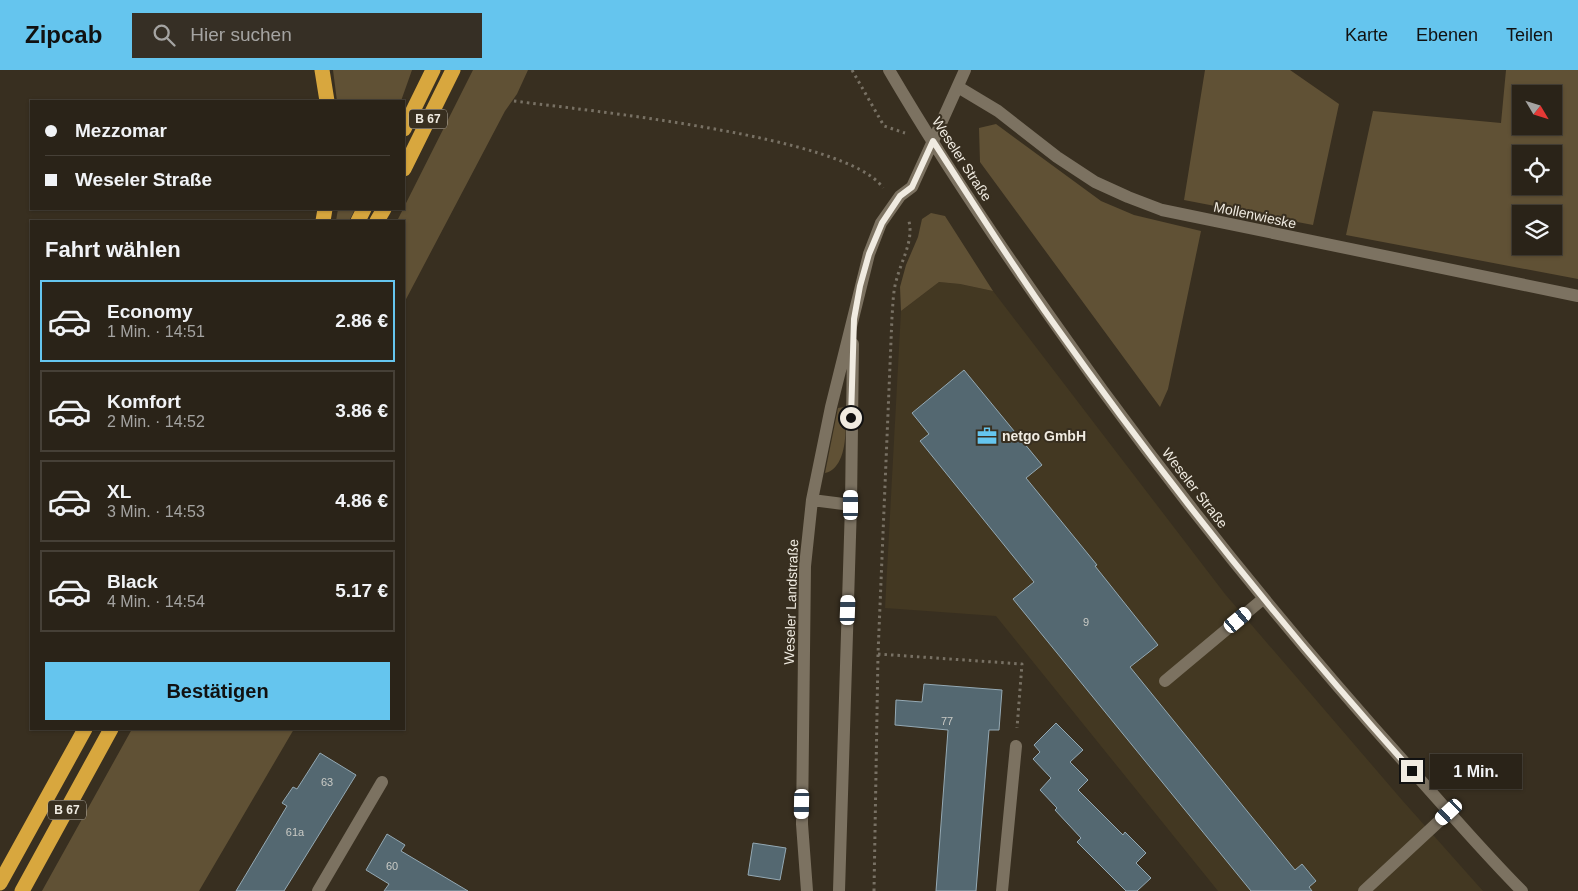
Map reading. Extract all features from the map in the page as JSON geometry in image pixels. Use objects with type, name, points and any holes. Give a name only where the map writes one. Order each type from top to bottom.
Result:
[{"type":"highway","points":[[322,70],[327,100]]},
{"type":"highway","name":"B 67","points":[[405,127],[433,70]]},
{"type":"highway","name":"B 67","points":[[405,166],[453,70]]},
{"type":"highway","name":"B 67","points":[[0,883],[84,730]]},
{"type":"highway","name":"B 67","points":[[22,891],[110,730]]},
{"type":"street","name":"Weseler Straße","points":[[889,70],[933,141],[1051,320],[1144,448],[1263,599],[1340,690],[1522,891]]},
{"type":"street","name":"Weseler Landstraße","points":[[806,891],[802,824],[805,566],[812,500],[829,415],[869,254],[882,223],[897,201],[912,187],[965,70]]},
{"type":"street","name":"Mollenwieske","points":[[958,87],[998,111],[1057,157],[1095,182],[1162,210],[1578,296]]},
{"type":"street","name":"Weseler Landstraße","points":[[839,891],[851,505],[851,383],[854,319]]},
{"type":"street","points":[[812,500],[851,505]]},
{"type":"street","points":[[1165,681],[1263,599]]},
{"type":"street","points":[[1002,891],[1016,746]]},
{"type":"street","points":[[318,891],[382,782]]},
{"type":"street","points":[[1364,891],[1449,812]]},
{"type":"path","points":[[852,70],[884,126],[933,141]]},
{"type":"path","points":[[514,101],[678,122],[798,147],[831,157],[864,172],[879,183],[897,201],[911,226],[909,241],[896,280],[892,317],[878,654],[874,891]]},
{"type":"path","points":[[878,654],[1022,664],[1016,746]]},
{"type":"shaded area","points":[[333,70],[412,70],[401,100],[337,100]]},
{"type":"shaded area","points":[[473,70],[528,70],[517,94],[505,111],[405,301],[405,220],[398,220],[403,210],[405,210],[405,205]]},
{"type":"shaded area","points":[[1205,70],[1290,70],[1339,104],[1313,225],[1184,200]]},
{"type":"shaded area","points":[[1506,70],[1578,70],[1578,279],[1346,235],[1373,111],[1501,123]]},
{"type":"shaded area","points":[[996,124],[1101,201],[1134,215],[1201,231],[1168,389],[1160,407],[980,162],[979,128]]},
{"type":"shaded area","points":[[338,210],[354,210],[350,220],[336,220]]},
{"type":"shaded area","points":[[931,213],[945,216],[993,291],[939,282],[901,311],[900,287],[906,265],[918,237],[922,219]]},
{"type":"shaded area","points":[[939,282],[993,291],[1225,594],[1483,891],[1218,891],[996,616],[885,608],[901,311]]},
{"type":"shaded area","points":[[844,407],[846,424],[842,455],[833,469],[825,473],[838,408]]},
{"type":"shaded area","points":[[131,730],[293,730],[199,891],[42,891]]},
{"type":"building","points":[[964,370],[1042,465],[1026,478],[1097,565],[1095,566],[1158,645],[1130,667],[1295,870],[1302,864],[1316,881],[1309,887],[1312,891],[1251,891],[1013,599],[1034,582],[920,441],[929,434],[912,413]]},
{"type":"building","points":[[924,684],[1002,690],[999,730],[989,730],[976,891],[936,891],[948,730],[895,725],[896,700],[922,702]]},
{"type":"building","points":[[1056,723],[1083,750],[1070,762],[1088,780],[1078,790],[1123,835],[1125,832],[1146,853],[1136,863],[1151,878],[1137,891],[1126,891],[1077,842],[1081,838],[1055,810],[1057,808],[1040,790],[1051,778],[1033,759],[1040,752],[1034,745]]},
{"type":"building","points":[[320,753],[356,775],[284,891],[236,891],[287,806],[282,803],[293,787],[297,789]]},
{"type":"building","points":[[387,834],[405,845],[401,851],[468,891],[384,891],[389,884],[366,870]]},
{"type":"building","points":[[753,843],[786,848],[780,880],[748,875]]},
{"type":"place","name":"netgo GmbH","points":[[987,436]]},
{"type":"route","points":[[851,418],[854,319],[860,286],[869,254],[882,223],[900,196],[912,187],[933,141],[1051,320],[1144,448],[1263,599],[1412,771]]}]
